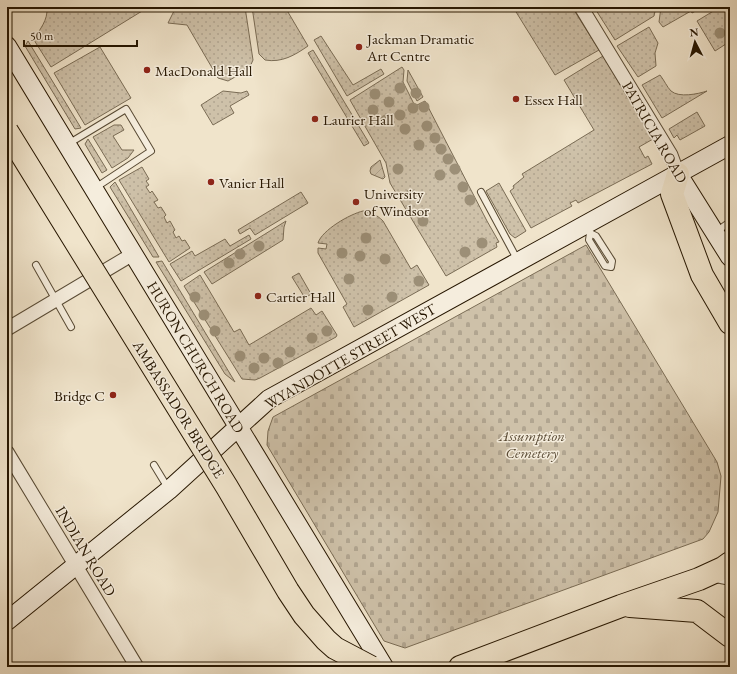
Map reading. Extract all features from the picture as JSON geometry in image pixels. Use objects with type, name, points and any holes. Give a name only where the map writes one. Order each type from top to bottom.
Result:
[{"type":"highway","name":"AMBASSADOR BRIDGE","points":[[7,131],[227,487],[288,591],[304,615],[335,648],[371,667]]},
{"type":"highway","points":[[678,174],[672,194],[702,275],[730,323]]},
{"type":"highway","points":[[460,667],[621,606],[728,569]]},
{"type":"highway","points":[[621,606],[697,611],[730,636]]},
{"type":"main road","name":"HURON CHURCH ROAD","points":[[7,46],[384,667]]},
{"type":"main road","name":"WYANDOTTE STREET WEST","points":[[7,621],[169,490],[269,399],[519,261],[588,229],[678,174],[730,145]]},
{"type":"main road","name":"PATRICIA ROAD","points":[[678,174],[730,257]]},
{"type":"street","name":"PATRICIA ROAD","points":[[581,7],[671,155],[678,174]]},
{"type":"street","points":[[7,329],[133,254]]},
{"type":"street","name":"INDIAN ROAD","points":[[7,452],[137,667]]},
{"type":"lane","points":[[67,144],[126,109],[152,151],[94,189]]},
{"type":"lane","points":[[481,192],[519,261]]},
{"type":"lane","points":[[715,232],[730,222]]},
{"type":"lane","points":[[588,229],[596,236],[612,261],[611,267],[605,266],[589,240],[588,229]]},
{"type":"lane","points":[[36,265],[71,327]]},
{"type":"lane","points":[[154,465],[169,490]]},
{"type":"green space","points":[[47,7],[147,8],[51,67],[34,40],[45,20]]},
{"type":"green space","points":[[176,7],[245,7],[253,60],[249,69],[228,81],[218,78],[187,25],[168,23]]},
{"type":"green space","points":[[252,7],[275,7],[278,11],[285,7],[308,46],[283,59],[271,61],[265,60],[259,54]]},
{"type":"green space","points":[[513,7],[572,7],[599,50],[555,75]]},
{"type":"green space","points":[[594,7],[656,7],[654,16],[615,40]]},
{"type":"green space","points":[[661,7],[703,7],[692,13],[691,11],[663,27],[659,22]]},
{"type":"green space","points":[[720,7],[727,7],[730,11],[730,35],[726,37],[729,42],[715,51],[697,21]]},
{"type":"green space","points":[[649,27],[658,43],[655,53],[656,66],[638,77],[617,46]]},
{"type":"green space","points":[[321,36],[353,85],[381,69],[384,74],[347,96],[314,40]]},
{"type":"green space","points":[[28,41],[81,128],[75,129],[25,46]]},
{"type":"green space","points":[[100,47],[131,98],[85,125],[54,73]]},
{"type":"green space","points":[[313,50],[369,143],[364,146],[308,53]]},
{"type":"green space","points":[[603,56],[653,139],[639,147],[645,158],[648,156],[652,164],[578,203],[576,200],[570,203],[572,206],[531,228],[510,191],[514,188],[513,186],[524,177],[522,174],[594,130],[564,80]]},
{"type":"green space","points":[[402,67],[404,70],[403,82],[415,106],[425,101],[499,242],[496,243],[497,247],[446,276],[390,183],[386,163],[350,100]]},
{"type":"green space","points":[[408,70],[423,97],[417,101],[407,81]]},
{"type":"green space","points":[[660,75],[674,93],[689,95],[707,91],[662,118],[642,85]]},
{"type":"green space","points":[[223,91],[241,93],[247,91],[249,95],[230,106],[234,113],[213,125],[201,105]]},
{"type":"green space","points":[[697,112],[705,126],[680,140],[677,135],[674,138],[669,129]]},
{"type":"green space","points":[[114,125],[121,125],[124,130],[113,136],[122,150],[134,150],[128,158],[112,168],[93,137]]},
{"type":"green space","points":[[88,139],[107,170],[102,173],[85,144]]},
{"type":"green space","points":[[380,160],[385,177],[383,179],[371,174],[370,171],[371,167]]},
{"type":"green space","points":[[142,167],[149,179],[146,181],[149,185],[146,187],[150,193],[152,191],[158,200],[154,202],[158,208],[161,207],[166,215],[164,217],[167,223],[170,221],[175,230],[173,232],[176,238],[179,236],[182,241],[185,240],[190,248],[169,262],[119,180]]},
{"type":"green space","points":[[115,182],[159,257],[153,257],[110,187]]},
{"type":"green space","points":[[499,183],[526,231],[515,238],[510,234],[486,191]]},
{"type":"green space","points":[[301,192],[308,203],[255,235],[250,228],[240,234],[238,230]]},
{"type":"green space","points":[[363,211],[374,214],[383,221],[411,269],[417,265],[429,285],[354,327],[343,307],[347,304],[318,253],[318,248],[326,249],[327,244],[318,243],[325,233],[337,223],[351,215]]},
{"type":"green space","points":[[286,221],[283,240],[212,284],[204,272]]},
{"type":"green space","points":[[249,235],[251,239],[181,281],[170,264],[192,251],[195,256],[225,239],[230,246]]},
{"type":"green space","name":"Assumption Cemetery","points":[[586,245],[717,462],[721,476],[718,512],[709,532],[703,539],[405,648],[384,641],[267,445],[268,431],[273,417]]},
{"type":"green space","points":[[162,261],[235,382],[225,374],[156,262]]},
{"type":"green space","points":[[299,273],[311,294],[305,298],[292,277]]},
{"type":"green space","points":[[200,275],[234,332],[240,329],[249,345],[311,308],[316,315],[322,311],[337,335],[336,337],[260,378],[255,380],[242,379],[184,286]]},
{"type":"place","name":"Jackman Dramatic Art Centre","points":[[359,47]]},
{"type":"place","name":"MacDonald Hall","points":[[147,70]]},
{"type":"place","name":"Essex Hall","points":[[516,99]]},
{"type":"place","name":"Laurier Hall","points":[[315,119]]},
{"type":"place","name":"Vanier Hall","points":[[211,182]]},
{"type":"place","name":"University of Windsor","points":[[356,202]]},
{"type":"place","name":"Cartier Hall","points":[[258,296]]},
{"type":"place","name":"Bridge C","points":[[113,395]]}]
